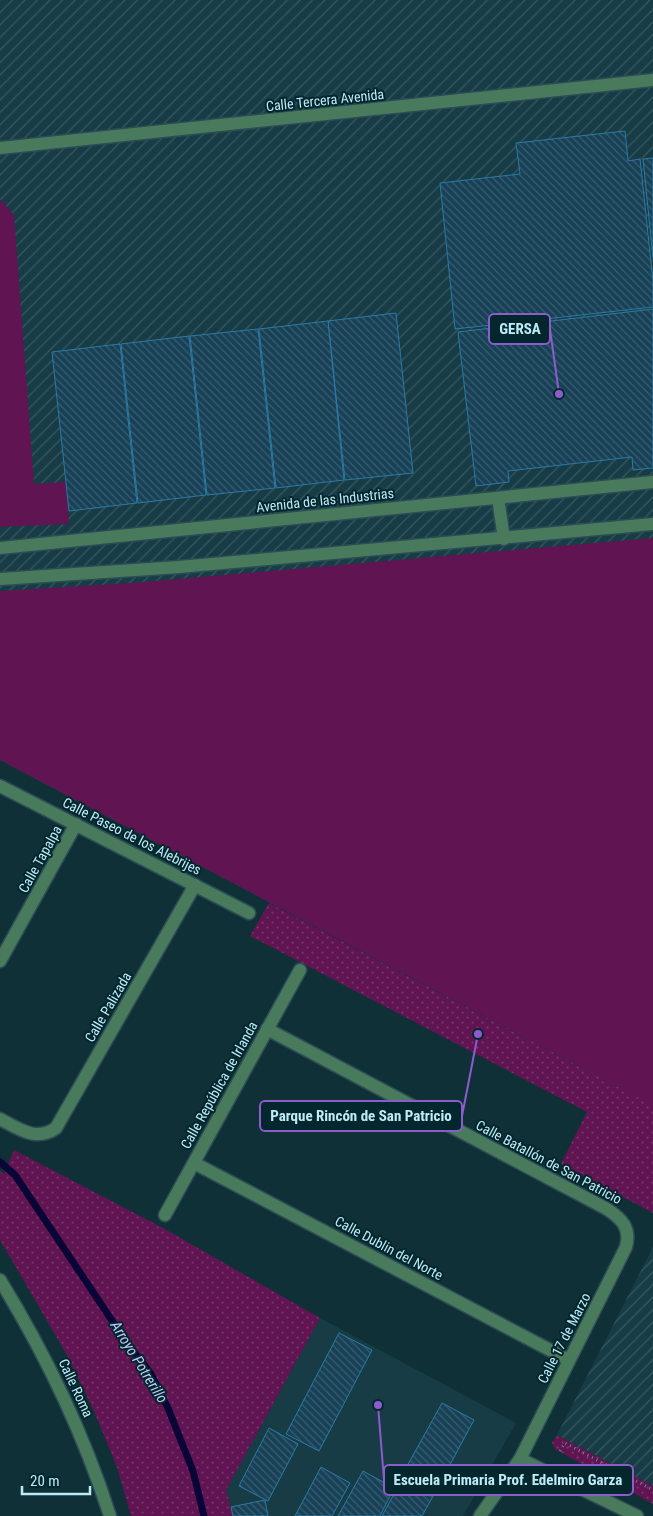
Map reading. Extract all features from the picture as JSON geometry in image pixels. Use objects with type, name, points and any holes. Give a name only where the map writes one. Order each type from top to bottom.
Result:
[{"type":"street","name":"Calle Tercera Avenida","points":[[0,148],[653,80]]},
{"type":"street","name":"Avenida de las Industrias","points":[[0,548],[653,482]]},
{"type":"street","points":[[498,498],[504,539]]},
{"type":"street","points":[[0,579],[179,567],[653,524]]},
{"type":"street","name":"Calle Paseo de los Alebrijes","points":[[0,786],[250,913]]},
{"type":"street","name":"Calle Tapalpa","points":[[0,961],[76,824]]},
{"type":"street","name":"Calle Palizada","points":[[0,1119],[29,1134],[39,1136],[56,1128],[195,885]]},
{"type":"street","name":"Calle República de Irlanda","points":[[165,1215],[300,970]]},
{"type":"street","name":"Calle Batallón de San Patricio","points":[[267,1029],[607,1208],[620,1218],[627,1228]]},
{"type":"street","name":"Calle Dublin del Norte","points":[[194,1163],[569,1360]]},
{"type":"street","name":"Calle 17 de Marzo","points":[[480,1516],[520,1459],[626,1247],[627,1228]]},
{"type":"street","name":"Calle Roma","points":[[0,1280],[40,1348],[60,1388],[83,1439],[110,1516]]},
{"type":"street","points":[[520,1459],[634,1515]]},
{"type":"path","points":[[560,1452],[564,1442],[653,1490]]},
{"type":"shaded area","points":[[0,0],[653,0],[653,1105],[0,760]]},
{"type":"shaded area","points":[[0,199],[14,215],[34,484],[66,482],[69,524],[0,527]]},
{"type":"shaded area","points":[[653,538],[653,1105],[0,760],[0,591],[131,583]]},
{"type":"shaded area","points":[[269,903],[653,1105],[653,1213],[561,1164],[587,1112],[250,936]]},
{"type":"shaded area","points":[[14,1150],[163,1228],[320,1318],[226,1490],[233,1516],[131,1516],[117,1467],[93,1409],[67,1355],[0,1240],[0,1171],[4,1174]]},
{"type":"shaded area","points":[[653,1247],[653,1486],[557,1435]]},
{"type":"shaded area","points":[[320,1318],[516,1423],[463,1516],[233,1516],[226,1490]]},
{"type":"shaded area","points":[[557,1435],[653,1486],[653,1504],[555,1449],[552,1443]]},
{"type":"building","points":[[625,131],[628,161],[640,159],[653,281],[653,307],[455,329],[440,183],[520,174],[516,143]]},
{"type":"building","points":[[653,158],[653,258],[643,159]]},
{"type":"building","points":[[653,309],[653,468],[633,470],[632,457],[508,471],[509,482],[476,486],[458,332]]},
{"type":"building","points":[[396,313],[413,473],[345,480],[328,321]]},
{"type":"building","points":[[328,321],[344,480],[276,488],[259,329]]},
{"type":"building","points":[[258,329],[275,488],[207,495],[190,336]]},
{"type":"building","points":[[189,336],[206,495],[138,503],[121,344]]},
{"type":"building","points":[[120,344],[137,503],[69,511],[52,352]]},
{"type":"building","points":[[339,1333],[372,1350],[319,1451],[286,1434]]},
{"type":"building","points":[[442,1403],[474,1420],[439,1485],[406,1468]]},
{"type":"building","points":[[269,1428],[298,1444],[268,1501],[239,1486]]},
{"type":"building","points":[[321,1467],[350,1483],[332,1516],[295,1516]]},
{"type":"building","points":[[363,1471],[394,1488],[380,1516],[338,1516]]},
{"type":"building","points":[[406,1472],[437,1489],[422,1516],[382,1516]]},
{"type":"building","points":[[265,1500],[268,1516],[233,1516],[231,1507]]},
{"type":"waterway","name":"Arroyo Potrerillo","points":[[0,1162],[15,1175],[127,1343],[151,1374],[168,1408],[193,1471],[204,1516]]},
{"type":"place","name":"GERSA","points":[[559,394]]},
{"type":"place","name":"Parque Rincón de San Patricio","points":[[478,1034]]},
{"type":"place","name":"Escuela Primaria Prof. Edelmiro Garza","points":[[378,1405]]}]
